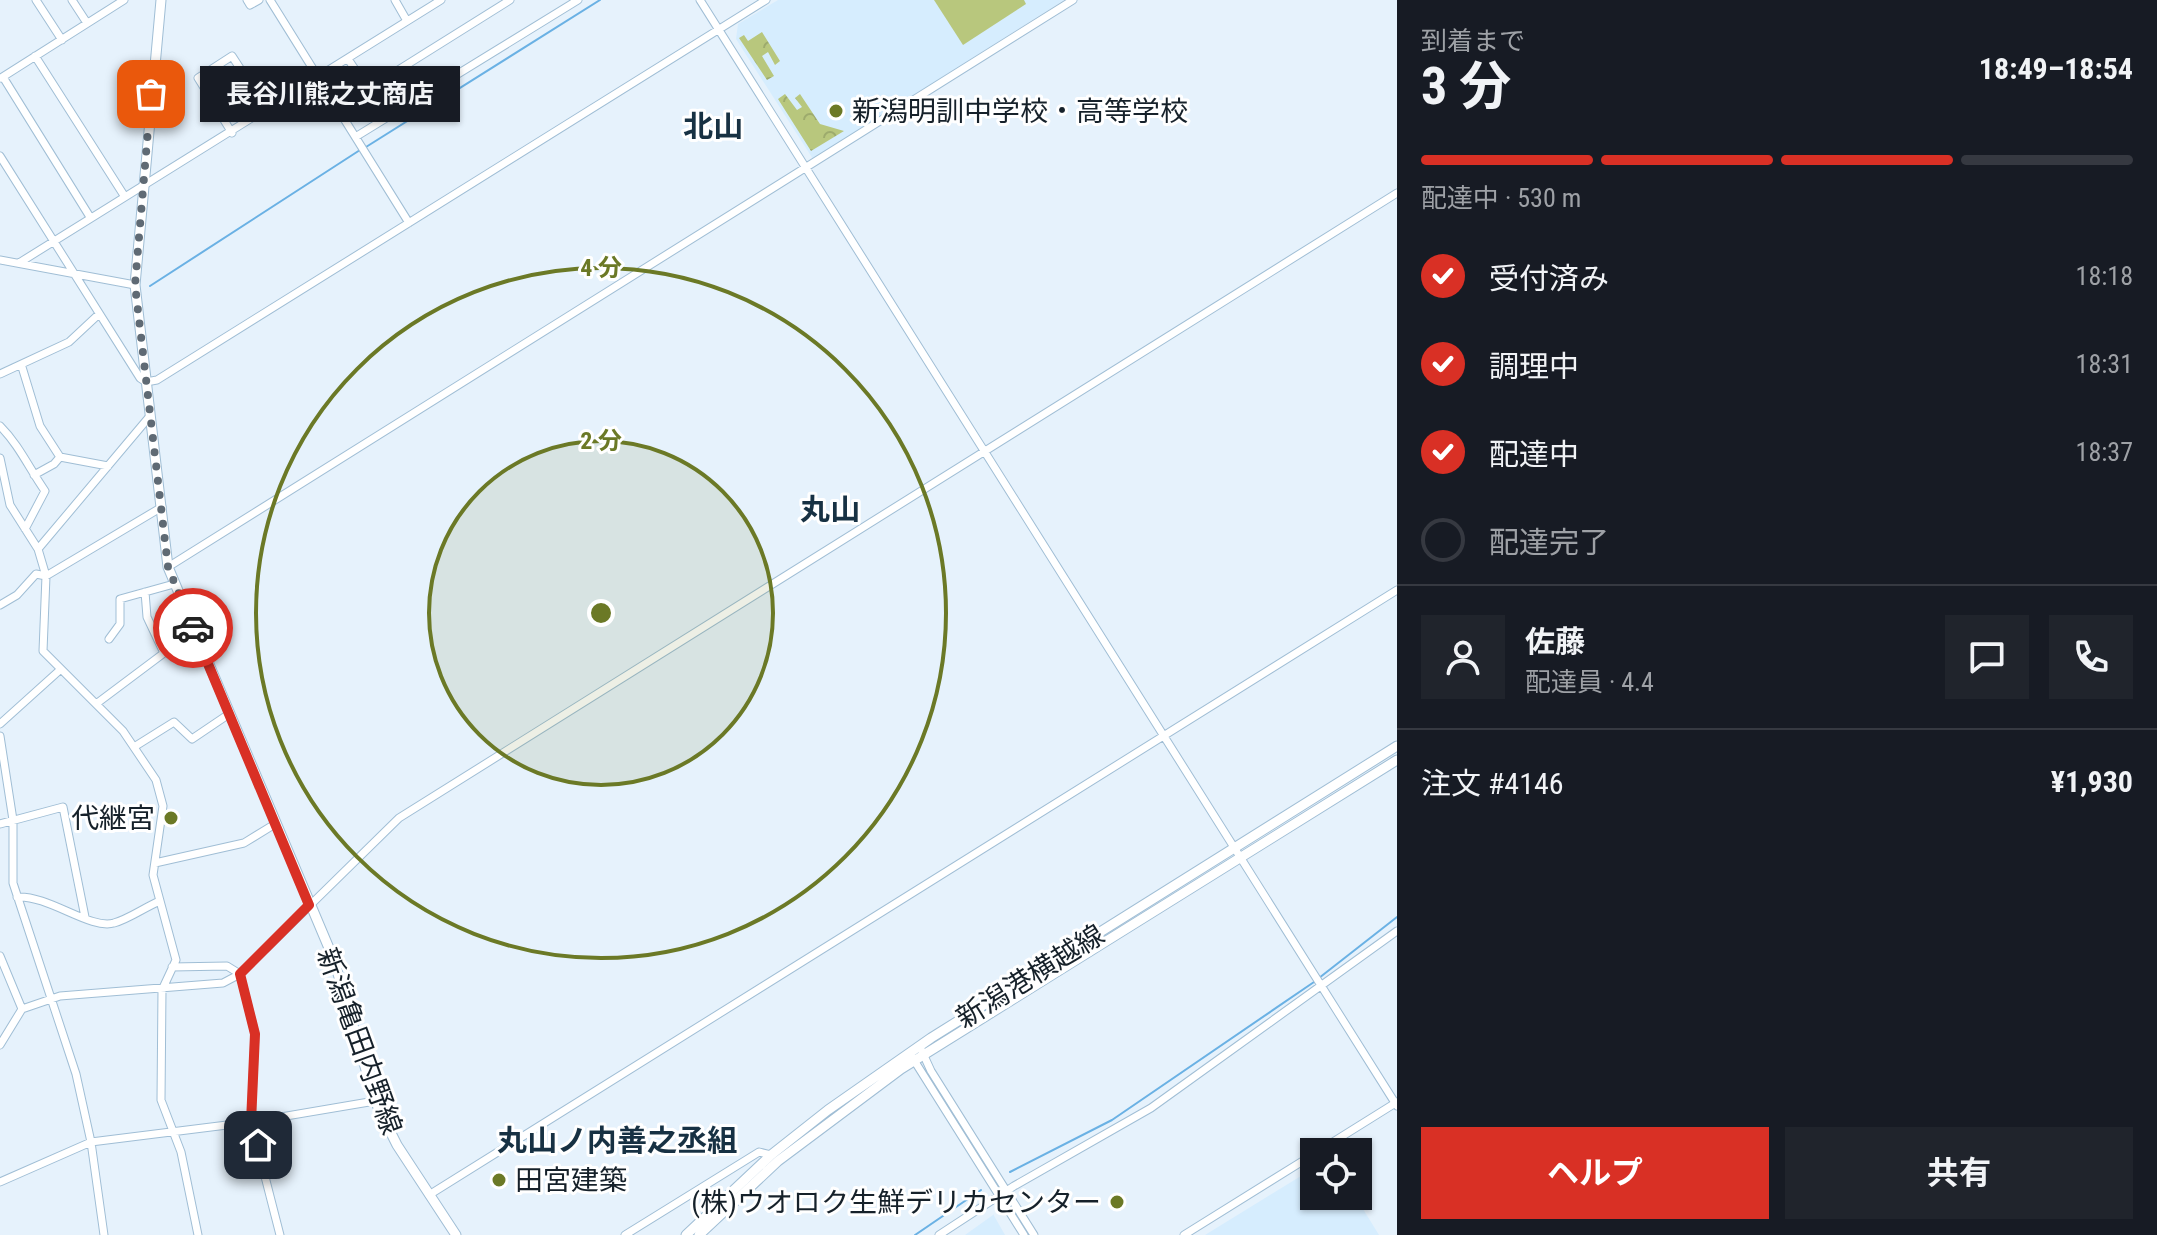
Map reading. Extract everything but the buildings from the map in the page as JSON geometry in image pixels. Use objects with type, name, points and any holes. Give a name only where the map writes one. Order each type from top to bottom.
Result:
[{"type":"main road","name":"新潟亀田内野線","points":[[161,0],[135,285],[168,567],[334,960],[375,1101],[397,1145],[456,1235]]},
{"type":"main road","name":"新潟港横越線","points":[[686,1235],[771,1155],[828,1110],[1236,853],[1397,746]]},
{"type":"main road","name":"新潟港横越線","points":[[1236,853],[1397,760]]},
{"type":"main road","name":"新潟港横越線","points":[[699,1235],[778,1161],[917,1055]]},
{"type":"street","points":[[36,0],[62,40]]},
{"type":"street","points":[[72,0],[87,23]]},
{"type":"street","points":[[105,0],[111,9]]},
{"type":"street","points":[[90,217],[1,78],[124,0]]},
{"type":"street","points":[[247,0],[250,5],[259,0]]},
{"type":"street","points":[[270,0],[409,223]]},
{"type":"street","points":[[395,0],[407,21]]},
{"type":"street","points":[[19,263],[441,0]]},
{"type":"street","points":[[348,59],[368,89],[510,0]]},
{"type":"street","points":[[559,0],[564,9]]},
{"type":"street","points":[[357,136],[578,0]]},
{"type":"street","points":[[700,0],[1396,1104],[1340,1138]]},
{"type":"street","points":[[0,156],[140,378],[146,382],[157,380],[766,0]]},
{"type":"street","points":[[168,567],[1073,0]]},
{"type":"street","points":[[35,56],[125,197]]},
{"type":"street","points":[[232,133],[198,78],[232,56],[267,110]]},
{"type":"street","points":[[0,1045],[22,1009],[52,999],[223,983],[240,974],[399,818],[1397,193]]},
{"type":"street","points":[[0,260],[135,285]]},
{"type":"street","points":[[0,374],[22,367],[69,342],[99,314]]},
{"type":"street","points":[[22,367],[40,426],[60,457],[108,466]]},
{"type":"street","points":[[38,549],[150,416]]},
{"type":"street","points":[[0,426],[19,445],[45,491],[25,529]]},
{"type":"street","points":[[34,475],[60,457]]},
{"type":"street","points":[[0,458],[10,505]]},
{"type":"street","points":[[0,485],[38,549],[46,576],[43,651],[134,747],[156,780],[163,806],[153,875],[176,960],[162,990],[161,1100],[181,1152],[198,1235]]},
{"type":"street","points":[[0,605],[17,595],[36,574],[46,576],[162,507]]},
{"type":"street","points":[[109,639],[120,624],[120,599],[174,584]]},
{"type":"street","points":[[429,1195],[1397,590]]},
{"type":"street","points":[[96,704],[164,653],[147,617],[145,592]]},
{"type":"street","points":[[162,648],[195,633]]},
{"type":"street","points":[[0,724],[61,669]]},
{"type":"street","points":[[134,747],[174,722],[192,739],[229,714]]},
{"type":"street","points":[[0,736],[13,820],[13,883],[76,1074],[91,1142],[104,1235]]},
{"type":"street","points":[[0,824],[63,807],[85,917]]},
{"type":"street","points":[[155,863],[244,843],[275,824]]},
{"type":"street","points":[[17,897],[36,898],[85,917],[113,923],[160,901]]},
{"type":"street","points":[[939,1235],[1151,1108],[1323,988],[1397,931]]},
{"type":"street","points":[[0,956],[22,1009]]},
{"type":"street","points":[[172,967],[227,966],[240,974],[255,1034],[251,1122],[280,1235]]},
{"type":"street","points":[[917,1055],[1004,1194],[1034,1235]]},
{"type":"street","points":[[0,1182],[91,1142],[251,1122],[375,1101]]},
{"type":"street","points":[[625,1235],[759,1152],[771,1155]]},
{"type":"street","points":[[1184,1235],[1300,1163]]},
{"type":"street","points":[[1004,1194],[1024,1235]]},
{"type":"shaded area","name":"新潟明訓中学校・高等学校","points":[[778,0],[1064,0],[813,159],[736,39],[738,24]]},
{"type":"shaded area","points":[[1300,1177],[1300,1210],[1364,1210],[1379,1235],[1205,1235]]},
{"type":"shaded area","points":[[993,1215],[1005,1235],[965,1235]]},
{"type":"green space","points":[[934,0],[1024,0],[1026,4],[963,45]]},
{"type":"green space","points":[[762,32],[780,61],[775,65],[768,52],[762,56],[774,76],[767,80],[739,38],[744,35],[748,41]]},
{"type":"green space","points":[[785,94],[797,110],[802,107],[795,98],[800,94],[820,124],[844,131],[811,151],[778,99]]},
{"type":"waterway","points":[[366,147],[600,0]]},
{"type":"waterway","points":[[150,286],[360,150]]},
{"type":"waterway","points":[[1319,978],[1397,917]]},
{"type":"waterway","points":[[1010,1172],[1112,1120],[1314,982]]},
{"type":"waterway","points":[[915,1235],[981,1190]]},
{"type":"way so far","points":[[151,94],[135,285],[168,567],[193,628]]},
{"type":"place","name":"長谷川熊之丈商店","points":[[151,94]]},
{"type":"place","name":"新潟明訓中学校・高等学校","points":[[836,111]]},
{"type":"place","name":"代継宮","points":[[171,818]]},
{"type":"place","name":"田宮建築","points":[[499,1180]]},
{"type":"place","name":"(株)ウオロク生鮮デリカセンター","points":[[1117,1202]]},
{"type":"district","name":"北山","points":[[713,127]]},
{"type":"district","name":"丸山","points":[[830,510]]},
{"type":"district","name":"丸山ノ内善之丞組","points":[[617,1141]]},
{"type":"route","points":[[193,628],[309,905],[240,974],[255,1034],[251,1122],[258,1145]]}]
